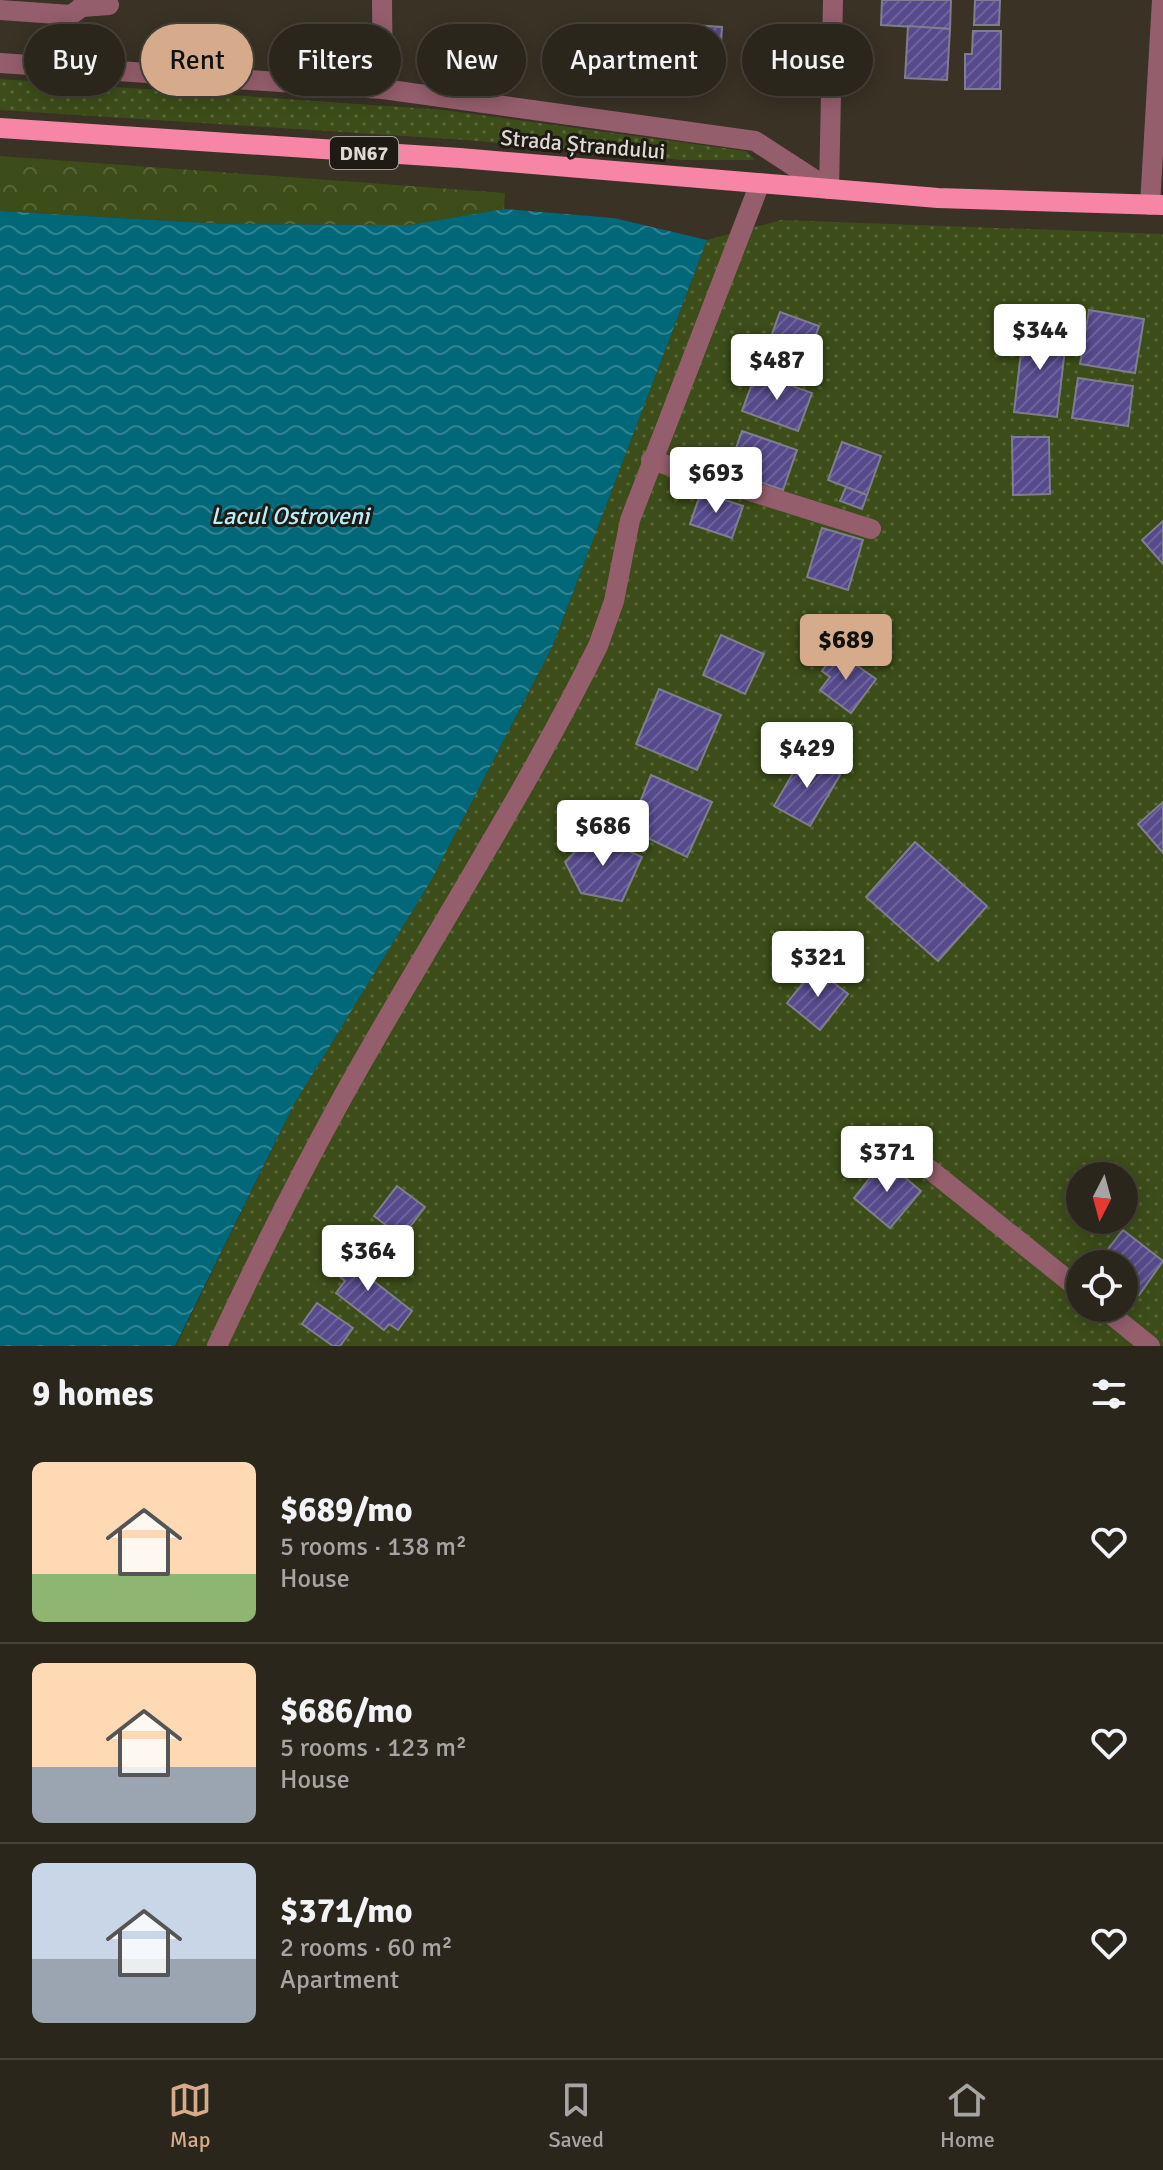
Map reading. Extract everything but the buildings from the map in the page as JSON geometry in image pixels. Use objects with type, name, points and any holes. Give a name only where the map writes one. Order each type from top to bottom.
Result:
[{"type":"main road","name":"Strada Ștrandului","points":[[0,128],[460,158],[938,198],[1157,205]]},
{"type":"street","points":[[382,0],[382,24]]},
{"type":"street","points":[[829,189],[833,0]]},
{"type":"street","points":[[1157,205],[1162,0]]},
{"type":"street","points":[[0,10],[71,15],[83,4],[109,5]]},
{"type":"street","points":[[0,63],[269,81]]},
{"type":"street","points":[[401,92],[755,141],[829,189]]},
{"type":"street","points":[[217,1346],[272,1226],[328,1123],[455,908],[598,646],[614,601],[630,520],[760,183]]},
{"type":"street","points":[[651,460],[871,529]]},
{"type":"street","points":[[913,1156],[1066,1279]]},
{"type":"street","points":[[1120,1322],[1150,1346]]},
{"type":"green space","points":[[0,79],[24,81],[24,96],[125,96],[125,88],[141,89],[141,96],[243,96],[444,110],[746,151],[755,160],[681,160],[466,140],[0,110]]},
{"type":"green space","points":[[0,156],[505,193],[504,209],[410,225],[223,224],[0,211]]},
{"type":"green space","points":[[781,220],[1163,234],[1163,1346],[176,1346],[293,1106],[432,879],[553,645],[707,240]]},
{"type":"water","name":"Lacul Ostroveni","points":[[504,209],[614,218],[707,240],[553,645],[432,879],[293,1106],[175,1346],[0,1346],[0,211],[223,224],[410,225]]}]
